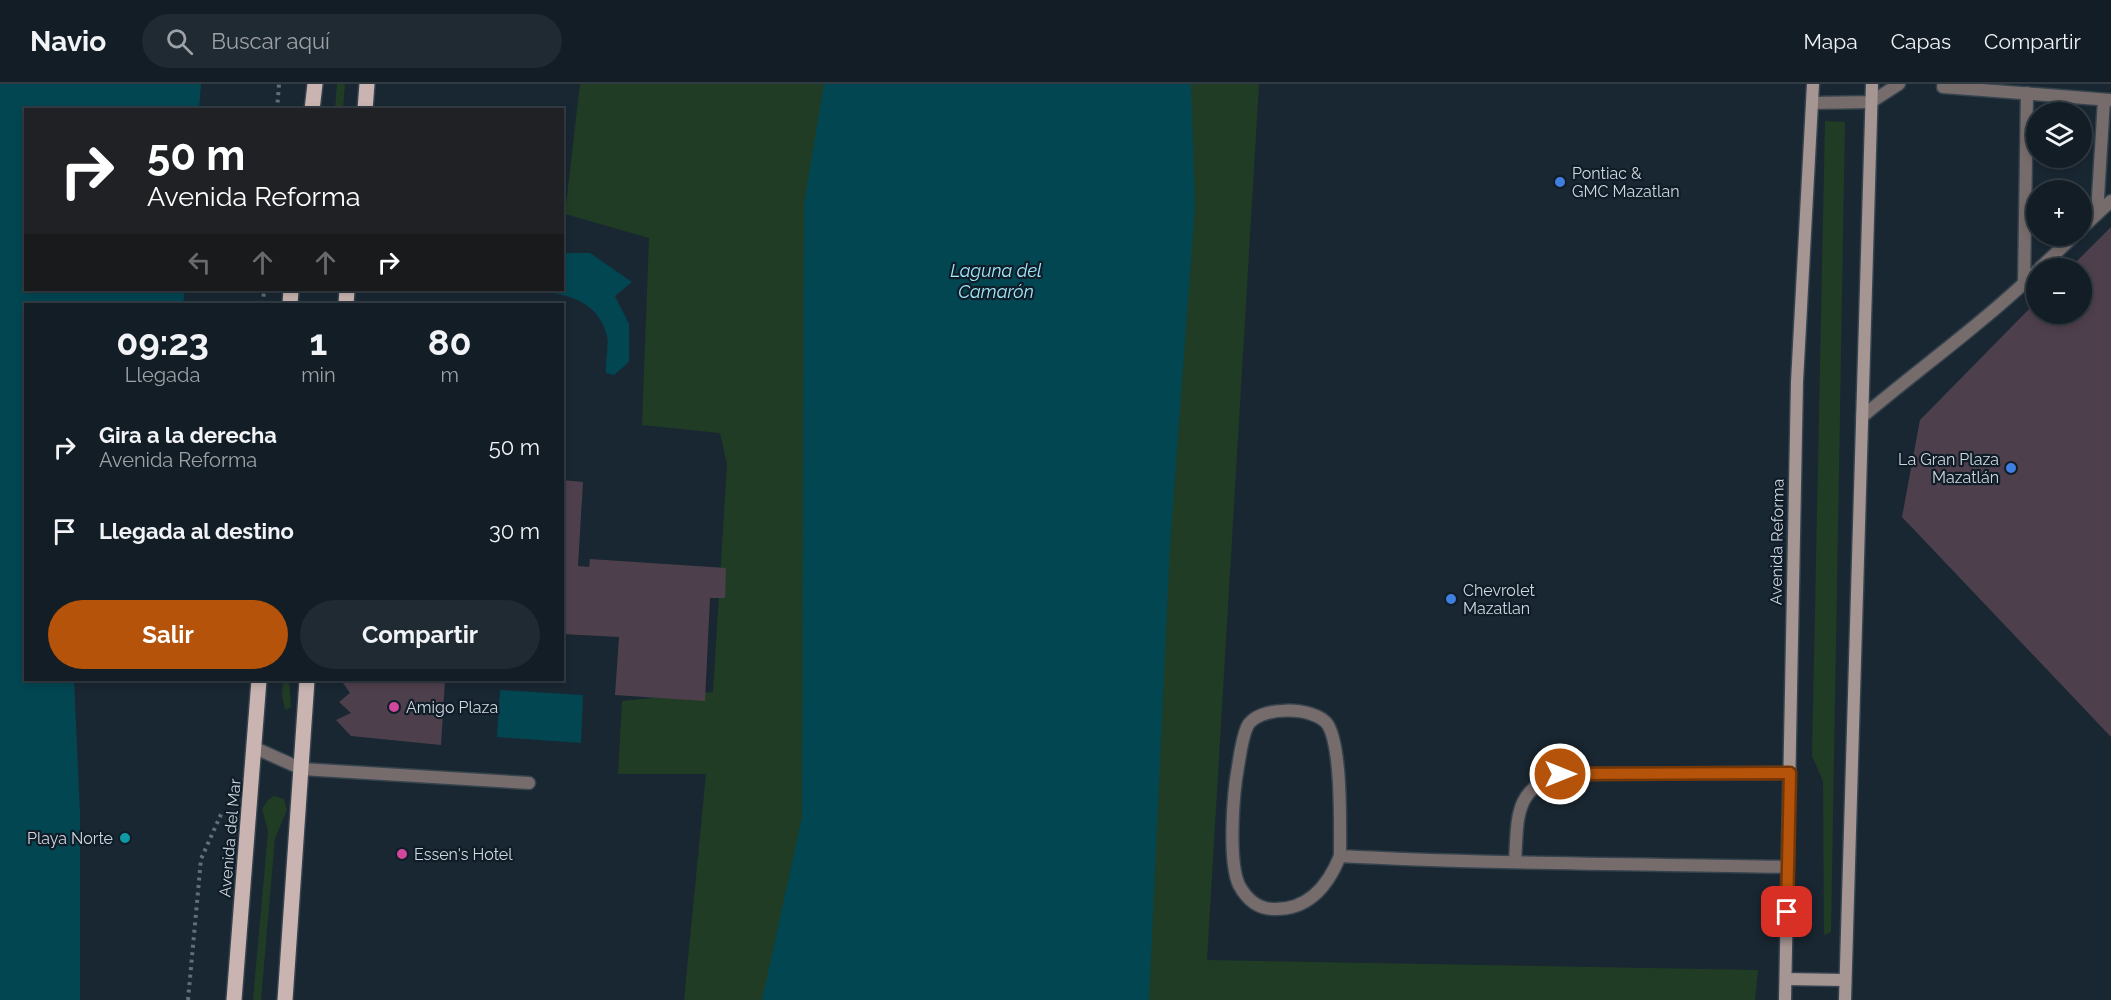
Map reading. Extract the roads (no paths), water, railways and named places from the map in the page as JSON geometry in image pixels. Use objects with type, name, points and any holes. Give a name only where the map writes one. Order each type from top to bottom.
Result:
[{"type":"main road","points":[[312,108],[315,84]]},
{"type":"main road","points":[[365,108],[367,84]]},
{"type":"main road","name":"Avenida Reforma","points":[[1785,1000],[1797,382],[1813,84]]},
{"type":"main road","points":[[1845,1000],[1872,84]]},
{"type":"main road","name":"Avenida del Mar","points":[[234,1000],[259,681]]},
{"type":"main road","points":[[285,1000],[307,681]]},
{"type":"main road","points":[[1786,979],[1845,980]]},
{"type":"lane","points":[[1812,103],[1871,102],[1899,84]]},
{"type":"lane","points":[[1943,87],[2108,100],[2097,213]]},
{"type":"lane","points":[[1862,417],[2024,284],[2028,93]]},
{"type":"lane","points":[[2092,218],[2111,201]]},
{"type":"lane","points":[[2051,258],[2063,246]]},
{"type":"lane","points":[[1302,712],[1313,714],[1327,724],[1334,741],[1340,813],[1340,856],[1331,877],[1314,897],[1298,907],[1272,909],[1255,905],[1239,884],[1232,859],[1238,769],[1247,726],[1261,713],[1302,712]]},
{"type":"lane","points":[[255,748],[302,769],[529,783]]},
{"type":"lane","points":[[1515,861],[1518,814],[1526,793],[1541,780],[1560,774],[1790,773]]},
{"type":"lane","points":[[1340,856],[1467,863],[1515,861],[1788,867]]},
{"type":"water","points":[[0,84],[201,84],[199,108],[24,108],[24,291],[185,291],[183,303],[24,303],[24,681],[74,681],[80,813],[80,1000],[0,1000]]},
{"type":"water","name":"Laguna del Camarón","points":[[824,84],[1191,84],[1195,206],[1170,545],[1149,1000],[762,1000],[802,817],[804,204]]},
{"type":"water","points":[[564,253],[590,253],[632,282],[615,296],[629,324],[629,362],[614,375],[606,373],[607,336],[602,322],[584,304],[559,294],[519,292],[564,291]]},
{"type":"water","points":[[500,690],[583,695],[581,743],[497,737]]},
{"type":"place","name":"Pontiac & GMC Mazatlan","points":[[1560,182]]},
{"type":"place","name":"La Gran Plaza Mazatlán","points":[[2011,468]]},
{"type":"place","name":"Chevrolet Mazatlan","points":[[1451,599]]},
{"type":"place","name":"Amigo Plaza","points":[[394,707]]},
{"type":"place","name":"Playa Norte","points":[[125,838]]},
{"type":"place","name":"Essen's Hotel","points":[[402,854]]}]
